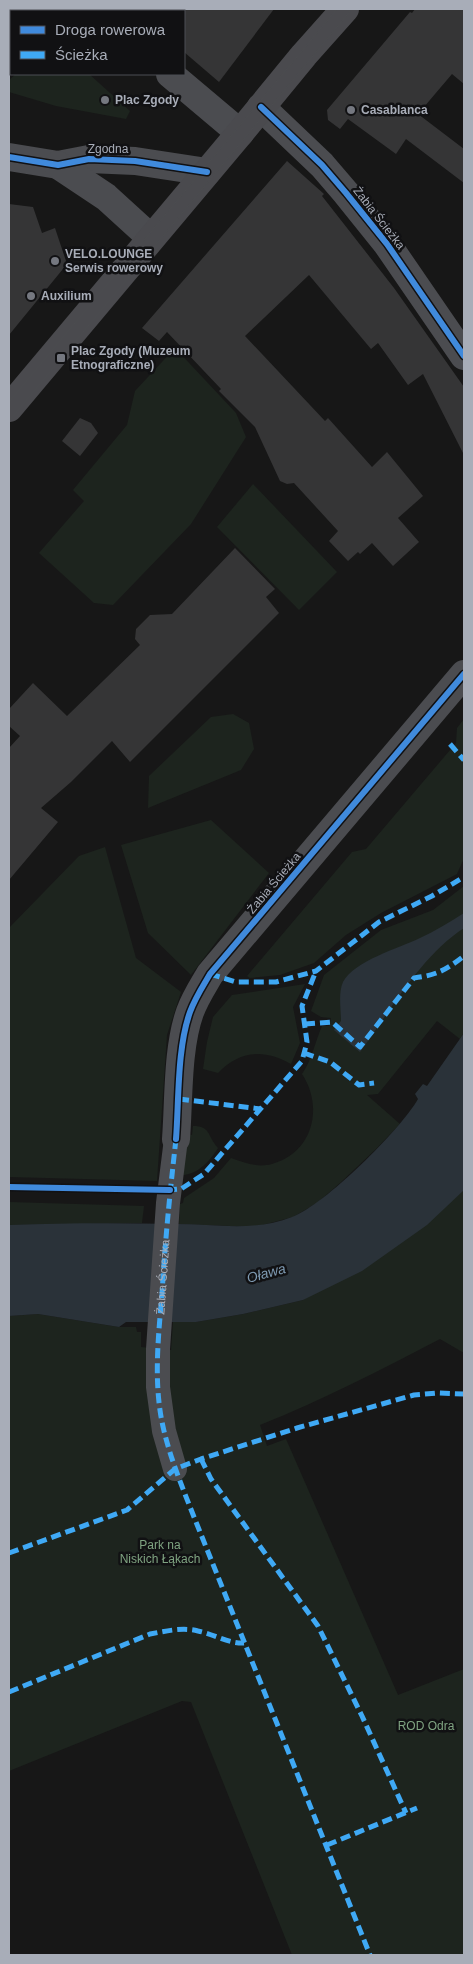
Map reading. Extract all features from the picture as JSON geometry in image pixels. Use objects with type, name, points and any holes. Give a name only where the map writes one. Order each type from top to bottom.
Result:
[{"type":"main road","points":[[9,408],[240,134],[304,55],[345,9]]},
{"type":"street","points":[[171,75],[240,134]]},
{"type":"street","name":"Żabia Ścieżka","points":[[261,108],[322,165],[346,193],[386,244],[464,356]]},
{"type":"street","name":"Zgodna","points":[[9,157],[58,165],[89,159],[135,161],[207,172]]},
{"type":"street","name":"Zgodna","points":[[58,165],[106,197],[151,238]]},
{"type":"street","name":"Żabia Ścieżka","points":[[175,1469],[164,1431],[160,1408],[158,1349],[168,1203],[176,1139],[184,1038],[190,1011],[202,987],[216,967],[464,674]]},
{"type":"green space","points":[[15,75],[90,75],[130,111],[126,119],[56,106],[9,92],[9,80]]},
{"type":"green space","points":[[175,348],[236,413],[246,437],[191,524],[113,605],[94,603],[39,553],[84,501],[73,490],[127,425],[135,391]]},
{"type":"green space","points":[[253,484],[337,572],[299,610],[217,527]]},
{"type":"green space","points":[[233,714],[249,723],[254,749],[241,770],[148,808],[149,776],[211,717]]},
{"type":"green space","points":[[464,719],[464,858],[457,874],[381,913],[346,935],[314,963],[280,975],[250,978],[247,976],[352,852],[366,849],[456,743],[457,728]]},
{"type":"green space","points":[[211,820],[269,873],[191,975],[148,933],[121,845]]},
{"type":"green space","points":[[105,847],[136,958],[181,992],[167,1035],[157,1181],[9,1177],[9,928],[79,856]]},
{"type":"green space","points":[[464,886],[464,1033],[460,1039],[437,1021],[378,1094],[367,1095],[400,1124],[375,1150],[317,1203],[293,1217],[255,1227],[179,1224],[180,1204],[183,1203],[184,1198],[214,1178],[231,1158],[257,1165],[272,1164],[286,1158],[297,1150],[305,1139],[311,1127],[313,1114],[309,1087],[302,1074],[311,1057],[322,1026],[329,1026],[331,1018],[321,1017],[311,1011],[324,975],[381,930],[433,910]]},
{"type":"green space","points":[[305,984],[293,1007],[300,1043],[291,1064],[271,1056],[252,1054],[234,1060],[218,1073],[203,1069],[213,1017],[232,995]]},
{"type":"green space","points":[[193,1126],[199,1126],[206,1130],[218,1148],[203,1166],[194,1172],[183,1175],[188,1134],[192,1135]]},
{"type":"green space","points":[[464,1189],[464,1353],[440,1339],[351,1384],[260,1425],[267,1446],[286,1439],[398,1695],[464,1669],[464,1955],[292,1955],[191,1702],[182,1701],[9,1771],[9,1316],[38,1314],[119,1327],[136,1327],[137,1332],[141,1332],[141,1347],[171,1350],[173,1322],[196,1322],[243,1314],[303,1300]]},
{"type":"green space","points":[[9,1202],[144,1206],[142,1223],[9,1225]]},
{"type":"water","points":[[464,913],[464,928],[434,953],[420,969],[360,1052],[334,1030],[341,1021],[341,991],[343,982],[349,974],[367,961],[426,935]]},
{"type":"water","name":"Oława","points":[[464,1033],[464,1190],[427,1225],[362,1271],[303,1300],[243,1314],[196,1322],[126,1322],[119,1327],[38,1314],[9,1316],[9,1225],[113,1223],[249,1226],[278,1222],[292,1217],[306,1210],[342,1182],[396,1128],[418,1099],[415,1094],[423,1084],[427,1086]]},
{"type":"building","points":[[274,9],[219,82],[185,53],[184,10]]},
{"type":"building","points":[[415,9],[464,9],[464,84],[452,74],[418,114],[464,149],[464,183],[406,139],[396,154],[348,119],[340,129],[328,120],[327,110],[410,12],[412,13]]},
{"type":"building","points":[[287,161],[324,194],[322,196],[394,288],[464,387],[464,455],[423,374],[408,385],[378,343],[371,349],[309,275],[245,336],[325,421],[328,418],[372,467],[387,452],[423,496],[398,518],[419,542],[393,566],[372,543],[360,554],[358,552],[348,561],[329,541],[338,531],[294,483],[287,484],[280,481],[255,427],[219,391],[221,389],[167,332],[159,341],[142,328]]},
{"type":"building","points":[[9,204],[33,207],[42,233],[55,228],[67,264],[9,335]]},
{"type":"building","points":[[80,418],[91,423],[98,433],[80,456],[62,441]]},
{"type":"building","points":[[235,548],[275,589],[266,597],[279,613],[130,762],[112,741],[71,782],[41,808],[58,822],[9,880],[9,748],[20,736],[9,726],[9,709],[33,683],[67,716],[140,645],[135,639],[136,629],[150,615],[172,614]]},
{"type":"tram line","points":[[9,402],[337,9]]},
{"type":"tram line","points":[[9,421],[352,9]]},
{"type":"marked path","points":[[450,744],[464,760]]},
{"type":"marked path","points":[[210,974],[236,982],[276,982],[316,971],[379,922],[432,896],[464,877]]},
{"type":"marked path","points":[[305,1024],[332,1022],[360,1047],[414,978],[441,971],[464,956]]},
{"type":"marked path","points":[[167,1190],[181,1189],[204,1174],[302,1061],[307,1042],[302,1006],[316,971]]},
{"type":"marked path","points":[[304,1053],[330,1062],[359,1085],[374,1083]]},
{"type":"marked path","points":[[179,1099],[261,1109]]},
{"type":"marked path","points":[[176,1139],[166,1236],[158,1346],[158,1397],[164,1431],[186,1496],[370,1955]]},
{"type":"marked path","points":[[9,1553],[127,1510],[175,1469],[201,1459],[297,1428],[414,1395],[437,1393],[464,1394]]},
{"type":"marked path","points":[[201,1459],[211,1479],[318,1626],[406,1813]]},
{"type":"marked path","points":[[9,1692],[150,1634],[186,1629],[204,1632],[233,1642],[244,1643]]},
{"type":"marked path","points":[[327,1845],[417,1808]]},
{"type":"cycle path","points":[[261,107],[322,165],[346,193],[387,244],[464,356]]},
{"type":"cycle path","points":[[9,157],[58,165],[89,159],[135,161],[207,172]]},
{"type":"cycle path","points":[[176,1139],[179,1074],[186,1026],[194,1002],[210,974],[464,674]]},
{"type":"cycle path","points":[[9,1187],[170,1190]]},
{"type":"place","name":"Plac Zgody","points":[[105,100]]},
{"type":"place","name":"Casablanca","points":[[351,110]]},
{"type":"place","name":"VELO.LOUNGE Serwis rowerowy","points":[[55,261]]},
{"type":"place","name":"Auxilium","points":[[31,296]]},
{"type":"place","name":"Plac Zgody (Muzeum Etnograficzne)","points":[[61,358]]},
{"type":"park label","name":"Park na Niskich Łąkach","points":[[160,1552]]},
{"type":"park label","name":"ROD Odra","points":[[426,1726]]}]
